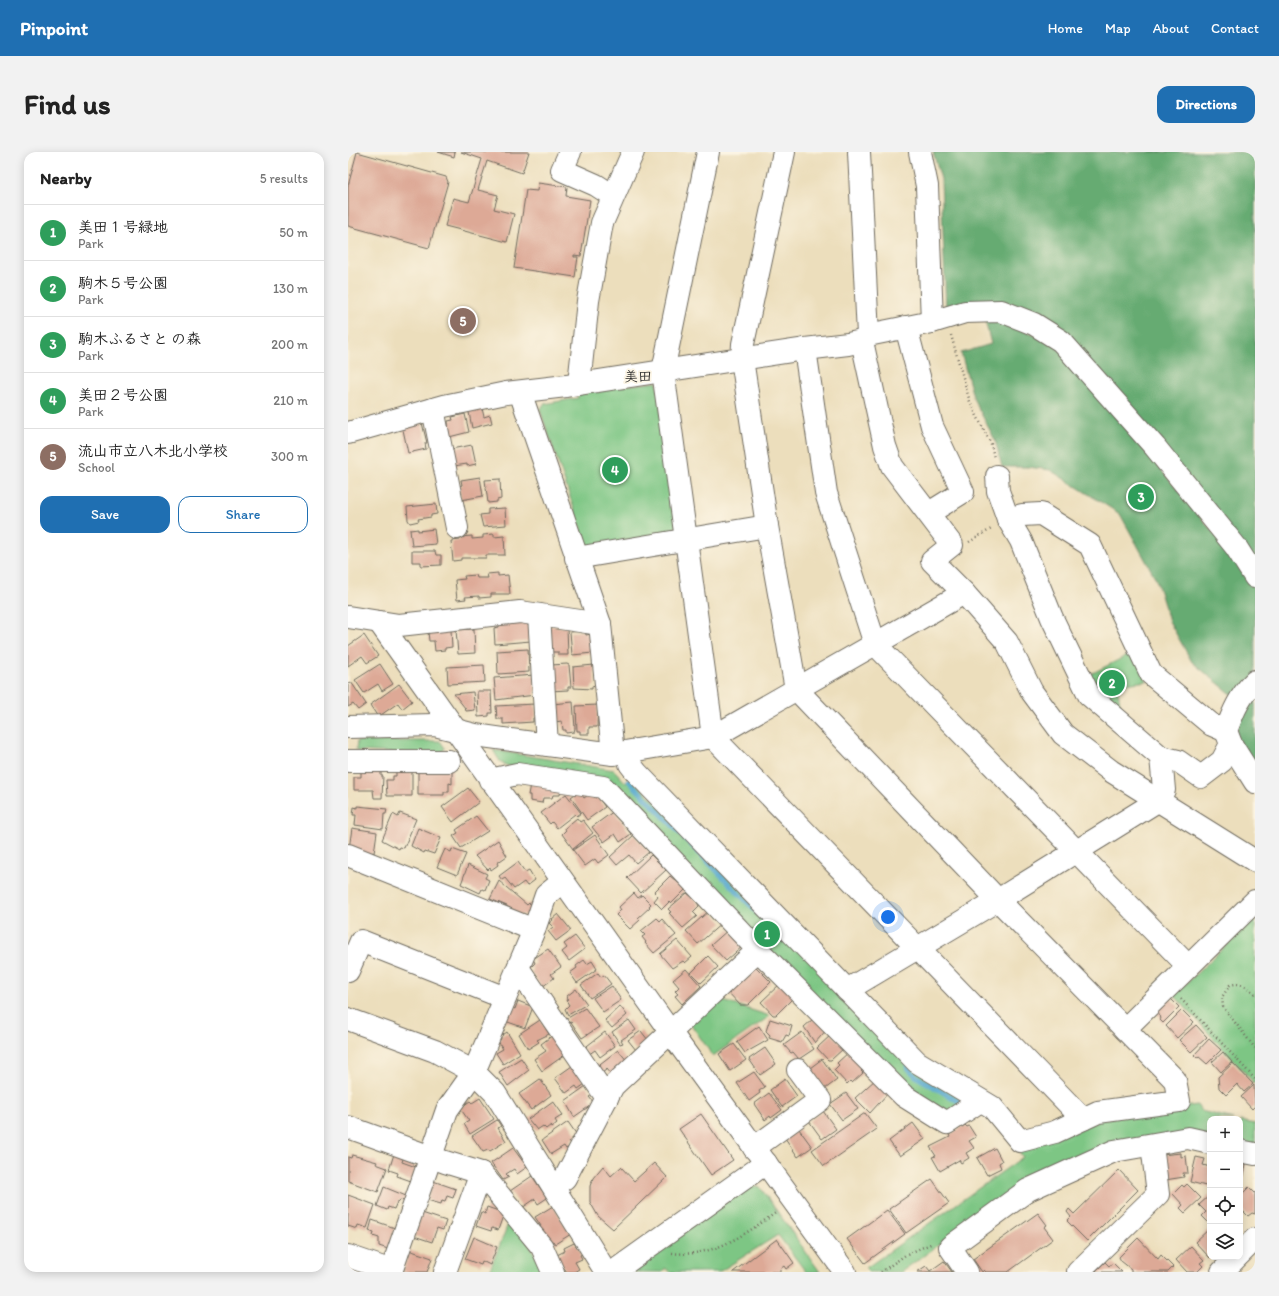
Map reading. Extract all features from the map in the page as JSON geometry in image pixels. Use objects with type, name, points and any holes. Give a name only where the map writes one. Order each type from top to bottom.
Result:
[{"type":"street","points":[[570,152],[562,170],[596,185],[613,196]]},
{"type":"street","points":[[579,384],[589,293],[602,223],[633,152]]},
{"type":"street","points":[[708,152],[663,371],[713,737],[1083,1119]]},
{"type":"street","points":[[520,392],[600,624],[621,753],[637,773],[917,1062],[992,1107],[1020,1141],[1055,1132],[1098,1112],[1179,1101],[1175,1080],[998,900],[796,689],[767,526],[742,359],[743,344],[784,152]]},
{"type":"street","points":[[859,152],[865,338],[885,446],[892,466],[952,545],[932,561],[964,593],[1007,642],[1032,692],[1063,734],[1111,771],[1255,861]]},
{"type":"street","points":[[920,152],[927,186],[940,325]]},
{"type":"street","points":[[348,433],[433,410],[506,393],[579,384],[805,349],[848,344],[906,327],[940,325],[966,312],[1001,311],[1034,324],[1061,341],[1160,453],[1236,547],[1255,577]]},
{"type":"street","points":[[906,327],[932,426],[964,492],[929,513]]},
{"type":"street","points":[[805,349],[826,492],[875,644],[1188,966]]},
{"type":"street","points":[[433,410],[457,528]]},
{"type":"street","points":[[997,476],[998,491],[1008,519],[1021,541],[1052,618],[1089,695],[1161,757],[1178,761],[1201,777],[1222,761],[1237,705],[1255,681]]},
{"type":"street","points":[[1008,519],[1022,515],[1041,514],[1090,545],[1151,674],[1212,725],[1229,737],[1255,782]]},
{"type":"street","points":[[576,558],[767,526]]},
{"type":"street","points":[[348,758],[351,727],[435,726],[547,745],[621,753],[713,737],[964,593]]},
{"type":"street","points":[[348,617],[399,625],[520,612],[600,624]]},
{"type":"street","points":[[538,615],[547,745]]},
{"type":"street","points":[[379,622],[562,882],[845,1272]]},
{"type":"street","points":[[847,990],[998,900],[1159,800],[1164,790],[1161,757]]},
{"type":"street","points":[[348,761],[449,761]]},
{"type":"street","points":[[490,780],[517,774],[603,787],[758,950],[904,1096],[947,1123],[980,1101]]},
{"type":"street","points":[[348,855],[534,930]]},
{"type":"street","points":[[348,1256],[391,1271],[447,1110],[474,1072],[534,930],[546,895],[562,882]]},
{"type":"street","points":[[1125,1029],[1255,901]]},
{"type":"street","points":[[348,972],[361,942],[505,998]]},
{"type":"street","points":[[554,1186],[565,1178],[613,1086],[758,950]]},
{"type":"street","points":[[518,968],[608,1098]]},
{"type":"street","points":[[348,1019],[435,1051],[474,1072],[495,1093],[606,1272]]},
{"type":"street","points":[[612,1272],[760,1156],[820,1100],[798,1070]]},
{"type":"street","points":[[348,1127],[430,1157],[481,1173],[542,1247],[553,1272]]},
{"type":"street","points":[[967,1272],[950,1247],[1028,1190],[1114,1151],[1188,1138],[1207,1143]]},
{"type":"street","points":[[1078,1272],[1158,1194],[1152,1145]]},
{"type":"street","points":[[1243,1152],[1255,1154]]},
{"type":"street","points":[[445,1272],[481,1173]]},
{"type":"street","points":[[1243,1251],[1255,1239]]},
{"type":"street","points":[[1222,1272],[1234,1260]]},
{"type":"path","points":[[940,325],[970,402],[991,444],[997,476]]},
{"type":"path","points":[[966,544],[1008,519]]},
{"type":"path","points":[[1255,994],[1245,985],[1237,983],[1230,985],[1222,997],[1223,1007],[1255,1048]]},
{"type":"path","points":[[1168,985],[1255,1079]]},
{"type":"path","points":[[666,1254],[673,1253],[683,1255],[723,1246],[736,1240],[781,1209]]},
{"type":"path","points":[[881,1272],[907,1254],[935,1242]]},
{"type":"green space","points":[[933,152],[1255,152],[1255,564],[1061,335],[946,311],[941,179]]},
{"type":"green space","points":[[984,316],[1053,341],[1255,582],[1255,675],[1235,697],[1192,662],[1169,621],[1156,579],[1120,514],[1050,470],[1028,467],[1002,467],[995,440],[974,400],[961,353],[991,344]]},
{"type":"green space","points":[[657,382],[677,529],[672,536],[588,549],[540,410],[544,404],[578,398],[578,391]]},
{"type":"green space","points":[[1134,652],[1147,681],[1117,685],[1122,716],[1096,691],[1087,676]]},
{"type":"green space","points":[[1255,687],[1255,771],[1236,740],[1240,707]]},
{"type":"green space","points":[[357,741],[440,741],[445,748],[440,755],[356,751]]},
{"type":"green space","points":[[493,750],[614,770],[626,783],[631,778],[961,1099],[960,1107],[952,1113],[907,1093],[616,794],[508,766],[501,763]]},
{"type":"green space","points":[[1255,918],[1255,1084],[1174,995]]},
{"type":"green space","points":[[717,999],[770,1016],[713,1056],[690,1023]]},
{"type":"green space","points":[[1197,1105],[1201,1111],[1221,1116],[1207,1116],[1207,1138],[1113,1144],[940,1244],[901,1272],[869,1272],[866,1268],[1023,1157],[1018,1151],[1103,1119]]},
{"type":"green space","points":[[1243,1122],[1255,1124],[1255,1148],[1243,1145]]},
{"type":"green space","points":[[748,1185],[760,1187],[820,1272],[806,1272],[778,1235],[719,1272],[670,1272],[665,1268],[663,1272],[627,1272]]},
{"type":"green space","points":[[510,1219],[522,1232],[545,1272],[489,1272]]},
{"type":"building","points":[[357,152],[446,177],[448,182],[429,248],[348,226],[348,186]]},
{"type":"building","points":[[438,152],[455,152],[454,157]]},
{"type":"building","points":[[461,152],[529,152],[522,173],[487,161],[478,190],[498,195],[494,209],[514,214],[507,242],[445,226],[453,198],[469,202],[482,159]]},
{"type":"building","points":[[538,183],[567,187],[566,196],[590,200],[581,256],[574,255],[574,257],[578,257],[575,277],[514,268],[526,190],[537,191]]},
{"type":"building","points":[[481,404],[484,417],[490,415],[492,423],[472,428],[468,407]]},
{"type":"building","points":[[465,414],[469,432],[449,437],[448,421],[453,420],[452,417]]},
{"type":"building","points":[[422,423],[427,443],[425,443],[426,449],[408,453],[402,425]]},
{"type":"building","points":[[472,445],[476,464],[454,466],[451,449]]},
{"type":"building","points":[[480,477],[483,496],[461,500],[459,486],[462,485],[461,480]]},
{"type":"building","points":[[500,479],[501,499],[497,500],[497,502],[488,503],[485,480]]},
{"type":"building","points":[[436,504],[437,514],[431,515],[431,517],[418,519],[419,521],[410,523],[408,520],[407,507]]},
{"type":"building","points":[[505,508],[506,525],[483,527],[480,515],[488,514],[488,509]]},
{"type":"building","points":[[418,529],[418,531],[434,529],[436,544],[412,546],[410,530]]},
{"type":"building","points":[[494,534],[494,537],[504,536],[505,555],[486,555],[486,558],[461,558],[461,560],[453,561],[451,541],[460,540],[460,537],[472,536],[472,539],[483,538],[483,535]]},
{"type":"building","points":[[412,551],[435,551],[436,555],[441,555],[441,565],[421,566],[421,562],[412,562]]},
{"type":"building","points":[[498,573],[498,576],[508,575],[510,594],[491,594],[491,597],[465,597],[466,599],[457,600],[455,580],[465,579],[464,576],[476,575],[477,578],[488,578],[487,574]]},
{"type":"building","points":[[526,620],[527,625],[529,625],[531,641],[495,644],[494,628],[499,627],[499,622]]},
{"type":"building","points":[[548,626],[567,627],[568,655],[558,655],[558,652],[546,652]]},
{"type":"building","points":[[474,629],[475,653],[458,654],[456,630]]},
{"type":"building","points":[[451,630],[452,647],[445,648],[445,650],[435,651],[434,641],[429,641],[428,632]]},
{"type":"building","points":[[585,631],[586,635],[591,634],[593,653],[572,655],[570,632]]},
{"type":"building","points":[[364,635],[378,656],[367,663],[362,656],[348,666],[348,646]]},
{"type":"building","points":[[528,649],[529,672],[498,674],[497,651]]},
{"type":"building","points":[[380,664],[393,684],[382,691],[378,684],[364,693],[355,680]]},
{"type":"building","points":[[484,665],[485,682],[448,684],[447,667]]},
{"type":"building","points":[[551,665],[569,665],[571,687],[568,687],[568,690],[550,691]]},
{"type":"building","points":[[594,665],[595,685],[592,686],[592,689],[574,688],[573,667]]},
{"type":"building","points":[[535,675],[535,695],[496,700],[494,678]]},
{"type":"building","points":[[351,682],[366,704],[358,710],[353,704],[348,707],[348,684]]},
{"type":"building","points":[[399,684],[412,701],[402,709],[398,703],[378,717],[370,705]]},
{"type":"building","points":[[477,691],[491,691],[492,713],[489,713],[489,716],[478,717]]},
{"type":"building","points":[[473,692],[475,710],[466,711],[454,694]]},
{"type":"building","points":[[573,702],[575,728],[574,732],[566,733],[566,730],[563,730],[562,721],[554,722],[552,704]]},
{"type":"building","points":[[535,704],[536,717],[533,718],[533,722],[503,724],[503,719],[497,719],[496,706]]},
{"type":"building","points":[[598,705],[597,727],[589,727],[589,734],[580,734],[580,731],[577,731],[576,706]]},
{"type":"building","points":[[381,769],[381,776],[383,776],[382,798],[374,798],[373,790],[354,790],[354,777],[361,777],[361,771]]},
{"type":"building","points":[[418,769],[452,769],[452,784],[449,783],[449,792],[444,792],[444,795],[418,795]]},
{"type":"building","points":[[396,772],[412,772],[412,796],[387,796],[386,780],[393,780],[393,776],[396,776]]},
{"type":"building","points":[[530,784],[561,788],[560,795],[553,795],[552,798],[543,798],[542,803],[530,801],[530,795],[528,795]]},
{"type":"building","points":[[468,788],[479,802],[453,822],[442,807]]},
{"type":"building","points":[[579,791],[584,798],[591,793],[595,798],[598,797],[605,807],[587,820],[571,797]]},
{"type":"building","points":[[566,794],[581,813],[577,816],[575,814],[557,828],[552,822],[550,824],[541,813]]},
{"type":"building","points":[[357,806],[387,809],[386,814],[384,814],[383,829],[355,825],[356,815],[353,815],[354,807],[357,808]]},
{"type":"building","points":[[614,811],[631,834],[620,842],[615,834],[604,842],[592,827]]},
{"type":"building","points":[[400,813],[416,819],[404,848],[400,847],[399,849],[382,840],[393,814],[398,817]]},
{"type":"building","points":[[476,816],[488,831],[461,848],[453,836],[458,833],[456,830]]},
{"type":"building","points":[[577,818],[580,822],[583,820],[593,833],[573,849],[562,834],[566,830],[565,828]]},
{"type":"building","points":[[352,828],[377,832],[374,853],[372,852],[371,855],[349,849]]},
{"type":"building","points":[[418,828],[441,838],[434,854],[425,851],[424,853],[411,846]]},
{"type":"building","points":[[595,835],[609,855],[598,863],[595,859],[585,866],[573,850]]},
{"type":"building","points":[[634,835],[649,852],[636,863],[629,855],[617,865],[610,857]]},
{"type":"building","points":[[498,840],[507,856],[497,863],[498,865],[491,870],[490,868],[488,870],[475,856]]},
{"type":"building","points":[[445,849],[451,852],[452,849],[466,854],[457,875],[437,867]]},
{"type":"building","points":[[651,855],[666,870],[641,893],[627,878]]},
{"type":"building","points":[[518,862],[525,872],[529,870],[535,880],[527,886],[524,882],[514,889],[505,878],[502,880],[499,876]]},
{"type":"building","points":[[468,865],[487,874],[485,878],[489,880],[485,890],[482,889],[480,893],[461,884]]},
{"type":"building","points":[[670,876],[686,889],[671,904],[669,902],[662,909],[654,901],[658,896],[654,892]]},
{"type":"building","points":[[499,881],[527,905],[529,903],[532,905],[527,916],[522,914],[520,916],[507,906],[490,899]]},
{"type":"building","points":[[634,893],[638,898],[642,895],[651,904],[649,906],[650,907],[638,918],[640,920],[630,929],[616,915],[621,910],[619,907]]},
{"type":"building","points":[[687,893],[696,900],[699,906],[693,912],[697,916],[683,928],[669,913],[671,912],[668,909]]},
{"type":"building","points":[[710,910],[722,923],[698,944],[686,931]]},
{"type":"building","points":[[558,914],[571,930],[556,941],[548,931],[553,927],[549,923]]},
{"type":"building","points":[[657,918],[660,921],[662,919],[676,935],[654,953],[645,943],[646,942],[642,937],[645,935],[641,931]]},
{"type":"building","points":[[729,929],[744,945],[726,961],[711,945]]},
{"type":"building","points":[[575,936],[585,949],[569,961],[562,952],[567,948],[564,944]]},
{"type":"building","points":[[677,940],[692,957],[685,963],[683,961],[672,968],[660,954]]},
{"type":"building","points":[[548,949],[561,967],[551,974],[554,978],[542,987],[531,972],[533,970],[531,967],[535,963],[533,959]]},
{"type":"building","points":[[708,956],[718,967],[701,983],[691,973]]},
{"type":"building","points":[[584,960],[587,964],[592,961],[597,969],[577,983],[570,973]]},
{"type":"building","points":[[755,966],[771,982],[748,1005],[740,1005],[727,991]]},
{"type":"building","points":[[686,969],[701,986],[682,1004],[675,996],[678,994],[675,991],[679,987],[673,980]]},
{"type":"building","points":[[598,973],[601,977],[604,975],[611,984],[590,998],[581,985]]},
{"type":"building","points":[[781,983],[795,996],[776,1015],[773,1015],[761,1002]]},
{"type":"building","points":[[612,986],[621,1000],[603,1012],[593,998]]},
{"type":"building","points":[[576,989],[587,1004],[568,1015],[565,1009],[569,1005],[566,1000],[568,999],[567,996]]},
{"type":"building","points":[[1167,995],[1179,1007],[1163,1023],[1160,1020],[1161,1018],[1153,1009]]},
{"type":"building","points":[[518,1001],[533,1007],[525,1028],[505,1021],[511,1007],[515,1009]]},
{"type":"building","points":[[620,1006],[627,1015],[612,1028],[605,1020]]},
{"type":"building","points":[[585,1008],[599,1027],[582,1038],[571,1022],[569,1023],[566,1019]]},
{"type":"building","points":[[1182,1010],[1194,1022],[1177,1038],[1166,1026]]},
{"type":"building","points":[[770,1019],[792,1026],[789,1036],[786,1035],[782,1042],[769,1038],[770,1035],[766,1031]]},
{"type":"building","points":[[813,1019],[827,1029],[815,1043],[804,1027]]},
{"type":"building","points":[[540,1020],[549,1034],[537,1040],[539,1042],[528,1049],[519,1034]]},
{"type":"building","points":[[629,1020],[636,1030],[621,1040],[623,1043],[620,1044],[612,1032]]},
{"type":"building","points":[[1196,1025],[1207,1037],[1191,1052],[1179,1040]]},
{"type":"building","points":[[759,1026],[768,1040],[745,1053],[737,1042]]},
{"type":"building","points":[[641,1031],[648,1040],[636,1050],[628,1040]]},
{"type":"building","points":[[507,1032],[520,1053],[503,1064],[496,1053],[503,1049],[498,1041],[501,1039],[500,1037]]},
{"type":"building","points":[[605,1032],[615,1046],[600,1057],[595,1050],[588,1055],[583,1049]]},
{"type":"building","points":[[802,1032],[814,1049],[799,1059],[784,1045]]},
{"type":"building","points":[[832,1034],[844,1048],[831,1060],[828,1060],[817,1048]]},
{"type":"building","points":[[553,1035],[566,1054],[542,1071],[534,1059],[546,1051],[541,1044]]},
{"type":"building","points":[[1209,1039],[1221,1050],[1207,1064],[1198,1056],[1197,1058],[1194,1055]]},
{"type":"building","points":[[734,1044],[746,1060],[730,1071],[719,1054]]},
{"type":"building","points":[[765,1048],[776,1064],[760,1075],[749,1059]]},
{"type":"building","points":[[618,1050],[628,1062],[612,1075],[607,1069],[601,1074],[596,1067]]},
{"type":"building","points":[[850,1051],[865,1067],[861,1071],[863,1073],[852,1083],[850,1081],[847,1084],[834,1070],[839,1065],[837,1063]]},
{"type":"building","points":[[1223,1052],[1232,1062],[1221,1072],[1212,1062]]},
{"type":"building","points":[[521,1058],[529,1070],[508,1086],[499,1072]]},
{"type":"building","points":[[822,1059],[837,1080],[825,1089],[810,1068]]},
{"type":"building","points":[[1233,1063],[1253,1084],[1244,1092],[1237,1084],[1226,1095],[1219,1088],[1218,1077]]},
{"type":"building","points":[[572,1066],[585,1084],[578,1089],[576,1086],[566,1093],[555,1078]]},
{"type":"building","points":[[754,1072],[765,1087],[759,1091],[760,1093],[749,1101],[737,1083]]},
{"type":"building","points":[[540,1079],[551,1095],[531,1110],[519,1094]]},
{"type":"building","points":[[785,1079],[797,1096],[782,1107],[770,1090]]},
{"type":"building","points":[[876,1079],[889,1092],[870,1113],[855,1098]]},
{"type":"building","points":[[1254,1085],[1255,1106],[1252,1109],[1241,1097]]},
{"type":"building","points":[[586,1086],[592,1095],[589,1097],[594,1103],[574,1117],[565,1101]]},
{"type":"building","points":[[769,1093],[782,1110],[771,1118],[770,1116],[765,1120],[754,1104]]},
{"type":"building","points":[[846,1093],[858,1109],[842,1120],[830,1104]]},
{"type":"building","points":[[480,1098],[494,1119],[470,1134],[464,1124],[469,1121],[460,1108],[470,1101],[472,1103]]},
{"type":"building","points":[[553,1101],[563,1115],[555,1120],[557,1123],[552,1127],[551,1125],[546,1129],[543,1126],[537,1130],[528,1119]]},
{"type":"building","points":[[823,1111],[836,1129],[822,1139],[809,1121]]},
{"type":"building","points":[[865,1113],[877,1129],[824,1166],[812,1150]]},
{"type":"building","points":[[701,1114],[733,1160],[711,1175],[679,1129]]},
{"type":"building","points":[[497,1120],[501,1126],[498,1128],[506,1141],[490,1151],[488,1150],[483,1152],[472,1136]]},
{"type":"building","points":[[568,1122],[577,1135],[569,1141],[572,1145],[566,1149],[564,1146],[551,1154],[542,1140]]},
{"type":"building","points":[[913,1123],[925,1139],[900,1156],[889,1141]]},
{"type":"building","points":[[965,1125],[967,1127],[969,1126],[976,1137],[969,1141],[974,1148],[966,1153],[969,1158],[961,1163],[959,1160],[940,1171],[932,1157],[936,1156],[930,1147],[950,1137],[949,1135]]},
{"type":"building","points":[[799,1129],[812,1147],[798,1157],[785,1138]]},
{"type":"building","points":[[513,1148],[527,1167],[517,1174],[514,1169],[506,1174],[509,1177],[503,1180],[491,1163]]},
{"type":"building","points":[[995,1148],[1002,1161],[999,1163],[1001,1168],[987,1175],[977,1158]]},
{"type":"building","points":[[1181,1153],[1181,1157],[1186,1156],[1188,1173],[1183,1173],[1184,1177],[1165,1180],[1162,1155]]},
{"type":"building","points":[[394,1154],[403,1159],[402,1162],[416,1167],[411,1181],[397,1176],[398,1173],[389,1170]]},
{"type":"building","points":[[352,1155],[377,1162],[376,1164],[387,1168],[378,1192],[348,1181],[348,1157],[351,1158]]},
{"type":"building","points":[[1196,1157],[1205,1159],[1203,1165],[1207,1166],[1207,1186],[1190,1182]]},
{"type":"building","points":[[654,1163],[667,1177],[613,1229],[598,1216],[590,1202],[590,1186],[593,1178],[603,1166],[611,1176],[621,1167],[634,1181]]},
{"type":"building","points":[[1243,1164],[1246,1164],[1243,1180]]},
{"type":"building","points":[[1119,1170],[1138,1190],[1087,1241],[1067,1221],[1071,1217],[1067,1212],[1069,1209],[1074,1214]]},
{"type":"building","points":[[532,1176],[547,1198],[538,1204],[535,1199],[522,1208],[510,1191]]},
{"type":"building","points":[[932,1179],[949,1203],[906,1233],[889,1209]]},
{"type":"building","points":[[433,1181],[456,1189],[453,1198],[447,1196],[445,1201],[442,1200],[441,1204],[427,1200]]},
{"type":"building","points":[[1187,1184],[1201,1198],[1185,1213],[1180,1208],[1183,1205],[1173,1194],[1182,1185],[1184,1187]]},
{"type":"building","points":[[384,1187],[406,1196],[404,1201],[400,1200],[397,1202],[394,1209],[388,1207],[387,1210],[377,1206]]},
{"type":"building","points":[[1249,1187],[1255,1193],[1255,1214],[1252,1213],[1248,1216],[1243,1211],[1243,1193]]},
{"type":"building","points":[[348,1195],[375,1205],[367,1228],[358,1225],[357,1229],[348,1226]]},
{"type":"building","points":[[1207,1198],[1207,1221],[1202,1216],[1206,1212],[1199,1205]]},
{"type":"building","points":[[553,1206],[571,1234],[555,1244],[553,1241],[549,1244],[539,1228],[541,1226],[535,1217]]},
{"type":"building","points":[[487,1207],[504,1213],[498,1230],[492,1228],[491,1231],[476,1226],[481,1212],[485,1214]]},
{"type":"building","points":[[887,1210],[905,1234],[865,1263],[847,1239]]},
{"type":"building","points":[[422,1213],[446,1221],[443,1230],[437,1228],[432,1242],[414,1236]]},
{"type":"building","points":[[1038,1213],[1047,1225],[1044,1227],[1053,1239],[1008,1272],[986,1272],[984,1270],[982,1272],[973,1259]]},
{"type":"building","points":[[372,1220],[395,1228],[388,1249],[379,1246],[379,1238],[373,1236],[374,1233],[369,1231]]},
{"type":"building","points":[[1207,1231],[1207,1255],[1195,1242]]},
{"type":"building","points":[[474,1237],[497,1247],[490,1265],[482,1261],[481,1265],[465,1259]]},
{"type":"building","points":[[1138,1238],[1158,1259],[1161,1255],[1173,1267],[1168,1272],[1131,1272],[1131,1269],[1121,1261],[1119,1257]]},
{"type":"building","points":[[777,1239],[794,1263],[786,1269],[784,1266],[780,1269],[780,1272],[733,1272]]},
{"type":"building","points":[[574,1243],[582,1254],[580,1255],[582,1259],[575,1262],[579,1269],[574,1272],[567,1272],[555,1256],[565,1251],[564,1248]]},
{"type":"building","points":[[1191,1246],[1204,1260],[1200,1263],[1203,1266],[1197,1272],[1187,1272],[1176,1260]]},
{"type":"building","points":[[409,1250],[432,1258],[427,1272],[403,1272]]},
{"type":"building","points":[[944,1261],[952,1272],[917,1272],[926,1266],[930,1271]]},
{"type":"building","points":[[1105,1262],[1109,1266],[1113,1263],[1122,1272],[1095,1272]]},
{"type":"waterway","points":[[629,781],[783,939]]},
{"type":"waterway","points":[[907,1067],[917,1077],[958,1101]]},
{"type":"place","name":"流山市立八木北小学校","points":[[463,321]]},
{"type":"place","name":"美田２号公園","points":[[615,470]]},
{"type":"place","name":"駒木ふるさと の森","points":[[1141,497]]},
{"type":"place","name":"駒木５号公園","points":[[1112,683]]},
{"type":"place","name":"美田１号緑地","points":[[767,934]]},
{"type":"district","name":"美田","points":[[638,376]]}]
